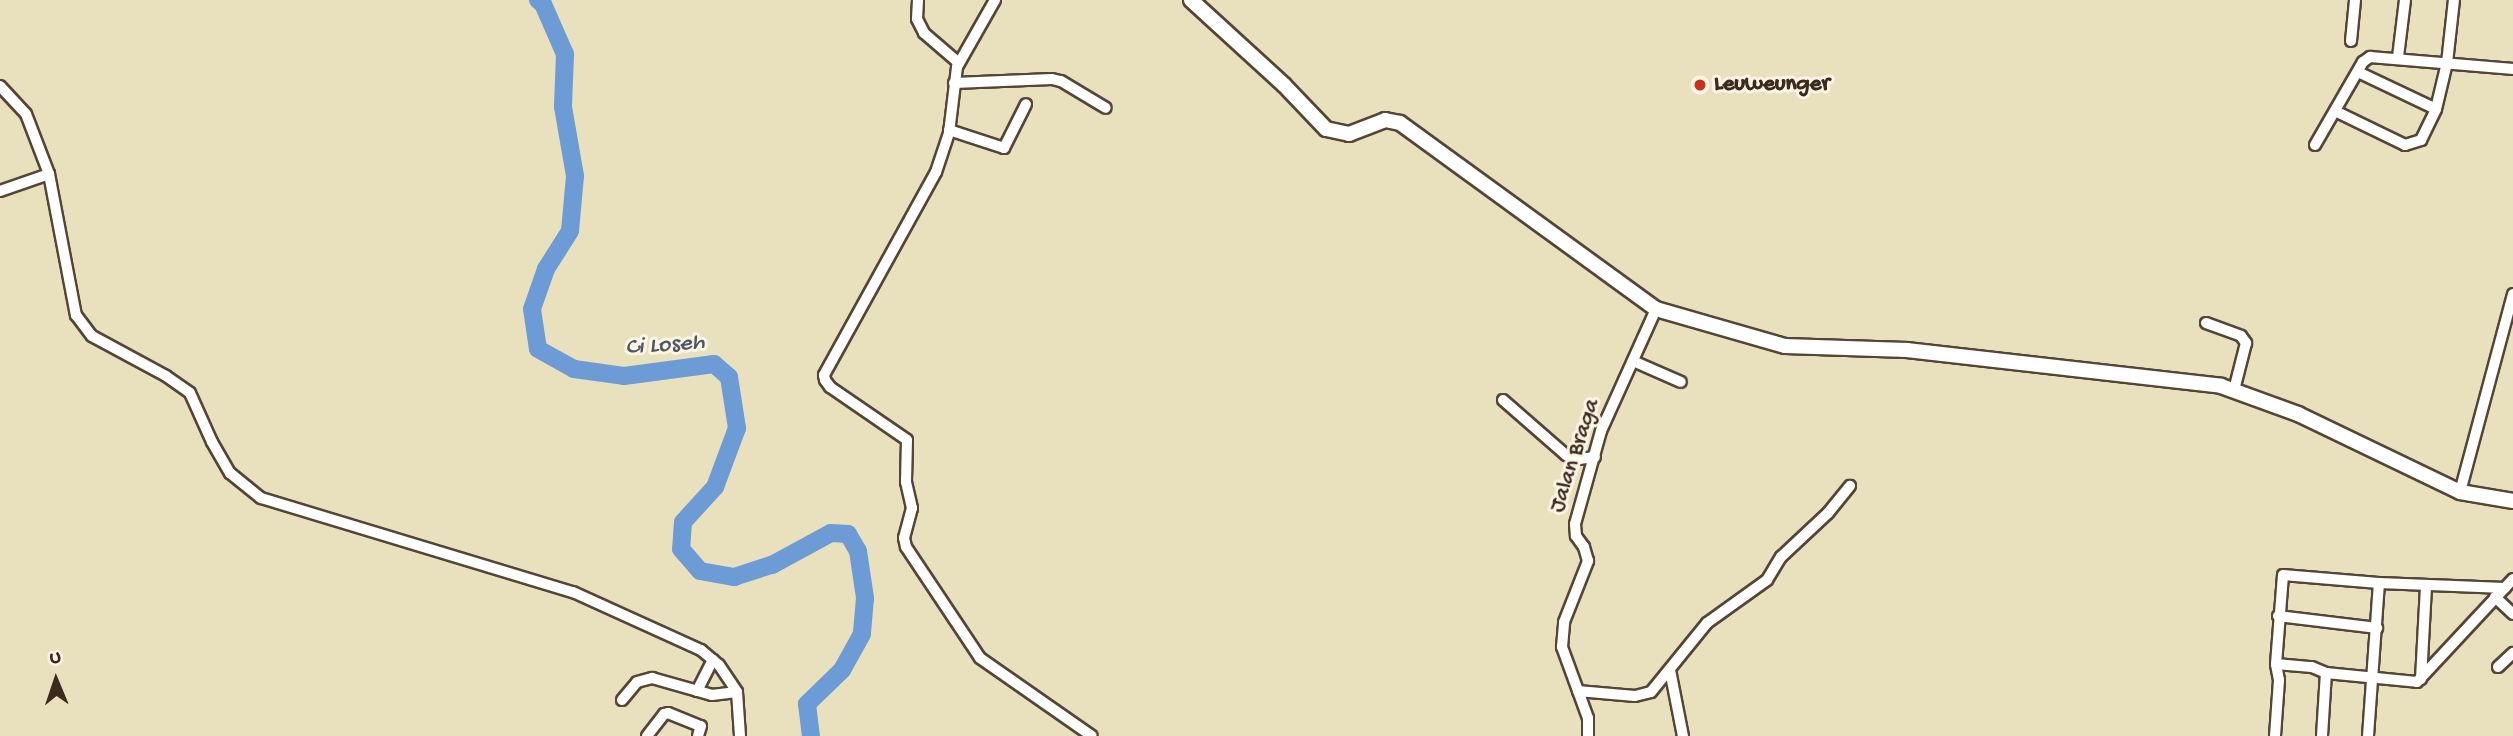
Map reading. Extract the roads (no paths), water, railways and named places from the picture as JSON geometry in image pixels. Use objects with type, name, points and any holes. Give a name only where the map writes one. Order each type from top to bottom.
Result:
[{"type":"street","points":[[918,0],[917,19],[924,33],[957,72],[1061,81],[1106,108]]},
{"type":"street","points":[[995,0],[957,72],[949,130],[936,172],[824,375],[830,387],[907,440],[906,475],[912,508],[904,538],[906,547],[980,658],[1092,736]]},
{"type":"street","points":[[1191,0],[1284,85],[1325,129],[1349,134],[1385,120],[1400,123],[1656,309],[1785,346],[1907,350],[2190,382],[2234,390],[2298,414],[2460,492],[2513,501]]},
{"type":"street","points":[[2351,41],[2354,0]]},
{"type":"street","points":[[2398,57],[2404,0]]},
{"type":"street","points":[[2335,111],[2409,145],[2421,140],[2436,108],[2447,63],[2454,0]]},
{"type":"street","points":[[2315,145],[2358,72],[2370,57],[2398,57],[2513,69]]},
{"type":"street","points":[[2358,72],[2436,108]]},
{"type":"street","points":[[0,86],[26,114],[49,174],[70,296],[83,327],[92,336],[166,376],[190,393],[212,442],[230,473],[261,498],[573,592],[680,640],[713,660],[729,677],[737,692],[740,736]]},
{"type":"street","points":[[949,130],[1004,148],[1026,104]]},
{"type":"street","points":[[0,191],[49,174]]},
{"type":"street","points":[[2460,492],[2513,294]]},
{"type":"street","name":"Jalan Braga","points":[[1588,736],[1588,718],[1565,663],[1562,634],[1588,561],[1584,547],[1576,536],[1575,524],[1601,431],[1656,309]]},
{"type":"street","points":[[2206,323],[2241,336],[2246,343],[2234,390]]},
{"type":"street","points":[[1633,361],[1681,382]]},
{"type":"street","points":[[1503,400],[1566,455],[1579,459],[1595,457]]},
{"type":"street","points":[[1578,691],[1644,695],[1651,692],[1707,624],[1767,580],[1781,558],[1828,513],[1850,486]]},
{"type":"street","points":[[2275,736],[2280,680],[2276,664],[2278,616],[2281,579],[2287,573],[2426,587],[2505,588]]},
{"type":"street","points":[[2276,664],[2312,667],[2326,673],[2408,683],[2421,679],[2513,579]]},
{"type":"street","points":[[2368,736],[2379,583]]},
{"type":"street","points":[[2421,679],[2426,587]]},
{"type":"street","points":[[2495,597],[2513,614]]},
{"type":"street","points":[[2278,616],[2377,628]]},
{"type":"street","points":[[2423,648],[2442,657]]},
{"type":"street","points":[[2498,667],[2513,653]]},
{"type":"street","points":[[697,691],[713,660]]},
{"type":"street","points":[[1670,670],[1683,736]]},
{"type":"street","points":[[2322,736],[2326,673]]},
{"type":"street","points":[[622,700],[637,682],[652,678],[716,695],[737,692]]},
{"type":"street","points":[[647,736],[664,714],[668,713],[701,726],[698,736]]},
{"type":"waterway","name":"Ci Loseh","points":[[538,0],[543,4],[565,54],[563,107],[575,176],[570,231],[546,269],[532,309],[538,349],[574,369],[624,376],[714,364],[729,377],[737,428],[715,487],[683,522],[681,549],[700,571],[734,577],[772,565],[831,533],[848,534],[858,551],[865,598],[862,634],[842,670],[807,704],[811,736]]},
{"type":"place","name":"Leuweunger","points":[[1700,85]]}]
